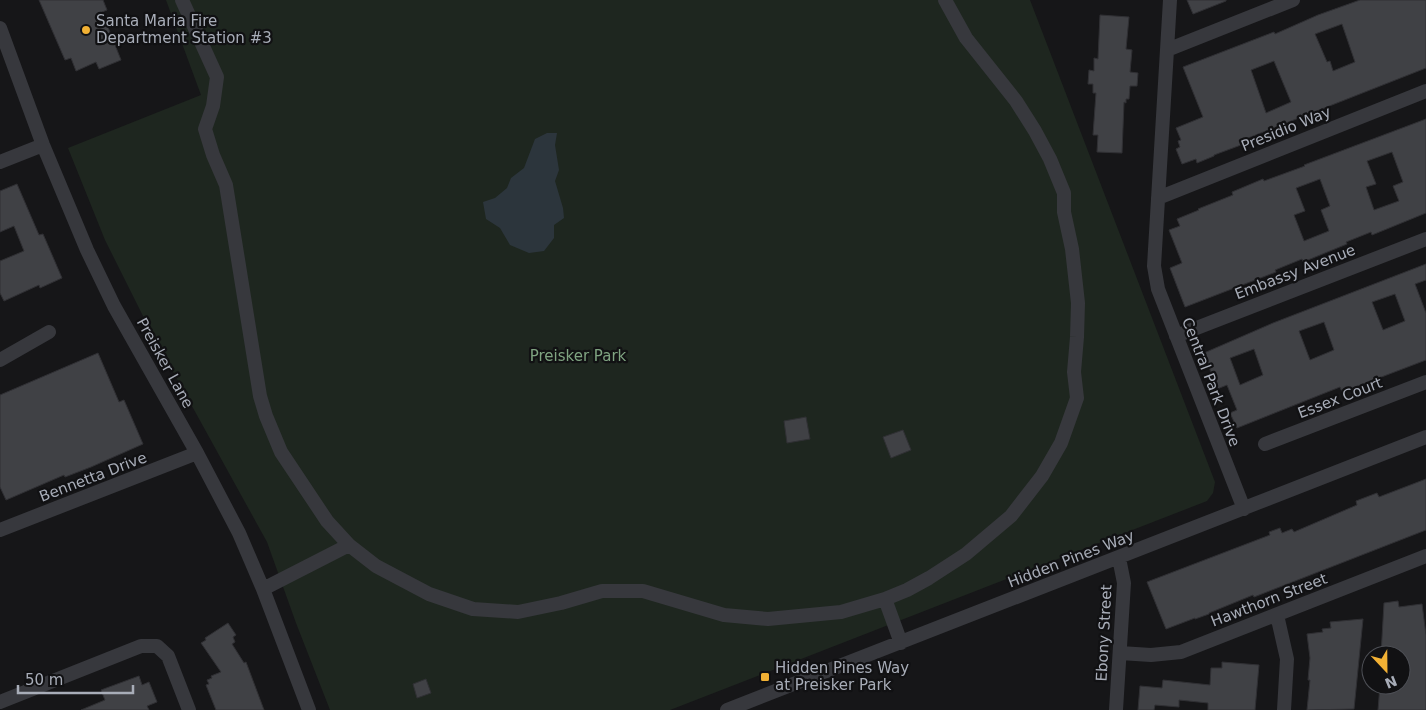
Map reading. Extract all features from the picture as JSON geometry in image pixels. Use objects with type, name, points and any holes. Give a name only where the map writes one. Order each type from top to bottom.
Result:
[{"type":"street","points":[[182,0],[216,77],[213,106],[205,130],[213,155],[226,184],[260,396],[281,452],[326,521],[349,545],[376,566],[429,594],[473,608],[518,612],[561,603],[602,591],[642,591],[724,615],[768,619],[841,612],[885,599],[929,578],[966,554],[1011,516],[1042,476],[1061,442],[1077,398],[1074,372],[1078,303],[1072,249],[1064,212],[1064,193],[1050,158],[1035,131],[1016,101],[966,38],[945,0]]},
{"type":"street","name":"Central Park Drive","points":[[1170,0],[1154,266],[1158,289],[1244,509]]},
{"type":"street","points":[[1167,50],[1293,0]]},
{"type":"street","name":"Preisker Lane","points":[[0,28],[43,145],[87,250],[114,306],[197,453],[239,533],[263,589],[309,710]]},
{"type":"street","name":"Presidio Way","points":[[1158,198],[1426,92]]},
{"type":"street","points":[[0,162],[43,145]]},
{"type":"street","name":"Embassy Avenue","points":[[1176,336],[1426,239]]},
{"type":"street","points":[[0,360],[49,332]]},
{"type":"street","name":"Essex Court","points":[[1265,444],[1426,382]]},
{"type":"street","name":"Hidden Pines Way","points":[[727,710],[1426,437]]},
{"type":"street","name":"Bennetta Drive","points":[[0,530],[197,453]]},
{"type":"street","points":[[263,589],[349,545]]},
{"type":"street","name":"Hawthorn Street","points":[[1120,653],[1151,656],[1181,652],[1426,556]]},
{"type":"street","name":"Ebony Street","points":[[1116,710],[1124,583],[1118,558]]},
{"type":"street","points":[[885,599],[901,643]]},
{"type":"street","points":[[1277,615],[1287,659],[1284,710]]},
{"type":"street","points":[[0,702],[140,646],[157,646],[168,656],[189,710]]},
{"type":"green space","name":"Preisker Park","points":[[166,0],[1030,0],[1215,482],[1213,493],[1207,501],[670,710],[330,710],[267,542],[150,330],[105,240],[68,148],[201,95]]},
{"type":"shaded area","points":[[547,133],[557,133],[555,145],[559,170],[555,181],[564,218],[554,225],[554,238],[544,251],[529,253],[510,245],[500,228],[486,219],[483,202],[495,198],[507,188],[511,178],[524,168],[535,139]]},
{"type":"building","points":[[39,0],[103,0],[107,10],[102,12],[121,60],[99,69],[96,62],[76,71],[71,58],[65,60]]},
{"type":"building","points":[[1187,0],[1226,0],[1226,1],[1193,14]]},
{"type":"building","points":[[1360,0],[1426,0],[1426,68],[1248,138],[1249,142],[1197,163],[1196,159],[1182,164],[1176,149],[1180,147],[1178,141],[1181,140],[1176,128],[1203,117],[1183,67],[1274,32],[1275,34],[1318,15]],"holes":[[[1342,24],[1355,62],[1333,71],[1330,61],[1327,62],[1315,34]],[[1274,61],[1291,102],[1266,113],[1251,70]]]},
{"type":"building","points":[[1100,15],[1129,17],[1126,49],[1132,50],[1130,72],[1138,73],[1137,86],[1130,86],[1129,99],[1126,99],[1126,103],[1124,102],[1122,153],[1097,152],[1098,135],[1093,135],[1096,93],[1093,93],[1093,84],[1088,84],[1089,70],[1094,71],[1094,58],[1098,59]]},
{"type":"building","points":[[1426,119],[1426,213],[1372,235],[1371,232],[1303,262],[1302,259],[1275,270],[1276,272],[1185,307],[1170,268],[1182,263],[1169,230],[1180,226],[1177,219],[1233,195],[1232,192]],"holes":[[[1392,152],[1403,182],[1393,186],[1399,201],[1374,210],[1366,187],[1376,184],[1367,161]],[[1320,179],[1330,206],[1321,210],[1329,231],[1304,241],[1294,215],[1305,211],[1296,188]]]},
{"type":"building","points":[[17,184],[39,235],[43,234],[62,278],[40,288],[39,285],[4,301],[0,293],[0,261],[24,251],[14,226],[0,232],[0,191]]},
{"type":"building","points":[[1426,264],[1426,280],[1415,284],[1426,313],[1426,360],[1342,392],[1340,387],[1237,428],[1230,413],[1237,410],[1227,385],[1217,389],[1204,353],[1273,323]],"holes":[[[1395,294],[1405,321],[1383,330],[1372,302]],[[1324,322],[1334,350],[1310,360],[1299,331]],[[1254,349],[1263,375],[1240,385],[1230,358]]]},
{"type":"building","points":[[98,353],[119,402],[124,400],[143,444],[91,467],[65,477],[64,475],[6,500],[0,487],[0,395]]},
{"type":"building","points":[[806,417],[810,439],[787,443],[784,421]]},
{"type":"building","points":[[903,430],[911,450],[891,458],[883,437]]},
{"type":"building","points":[[1426,479],[1426,530],[1166,629],[1147,582],[1270,535],[1269,532],[1280,528],[1282,533],[1292,529],[1294,532],[1357,505],[1356,501],[1377,493],[1379,497]]},
{"type":"building","points":[[1398,601],[1399,607],[1422,604],[1426,635],[1426,710],[1378,710],[1379,695],[1411,695],[1411,645],[1382,645],[1384,603]]},
{"type":"building","points":[[1363,619],[1354,709],[1307,710],[1310,658],[1307,634],[1323,632],[1322,629],[1331,628],[1330,622]]},
{"type":"building","points":[[228,623],[236,635],[233,637],[235,642],[232,644],[244,663],[246,662],[264,710],[216,710],[206,685],[209,684],[207,680],[212,678],[211,676],[221,672],[201,643],[206,640],[205,638]]},
{"type":"building","points":[[1222,662],[1259,665],[1255,710],[1208,710],[1208,703],[1179,700],[1179,707],[1155,705],[1154,710],[1138,710],[1140,686],[1162,688],[1163,680],[1210,685],[1211,668],[1222,668]]},
{"type":"building","points":[[139,676],[142,685],[149,682],[157,702],[147,706],[149,710],[81,710],[105,700],[101,690]]},
{"type":"building","points":[[426,679],[431,693],[417,698],[413,684]]},
{"type":"place","name":"Santa Maria Fire Department Station #3","points":[[86,30]]},
{"type":"place","name":"Hidden Pines Way at Preisker Park","points":[[765,677]]}]
